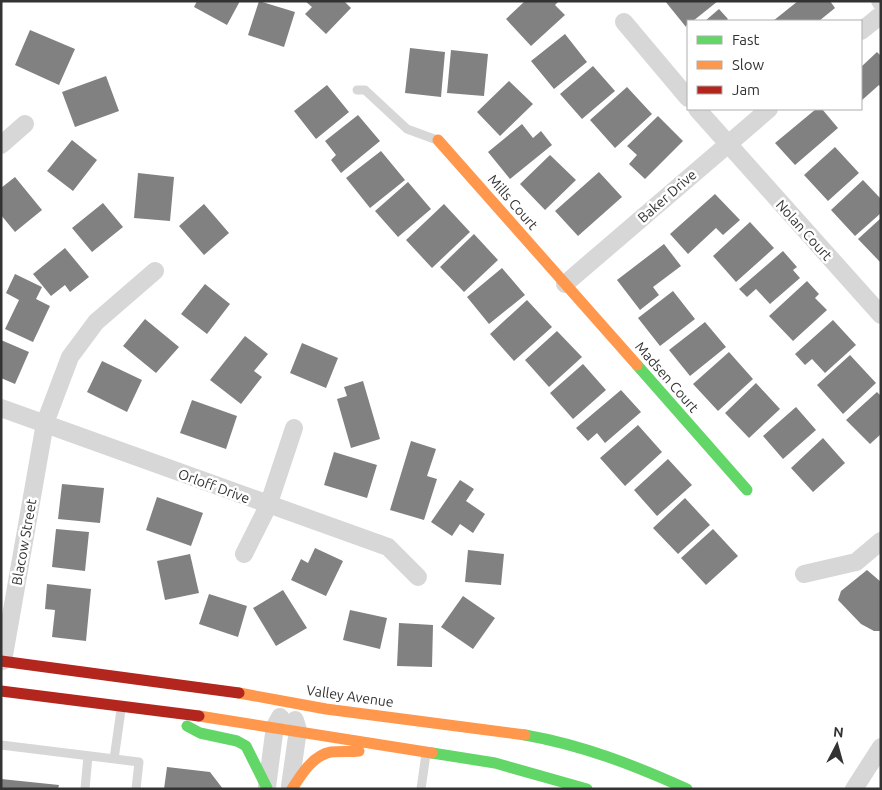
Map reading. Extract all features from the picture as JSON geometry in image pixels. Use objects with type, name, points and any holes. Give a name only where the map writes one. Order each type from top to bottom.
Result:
[{"type":"main road","name":"Mills Court","points":[[438,140],[565,284]]},
{"type":"main road","name":"Madsen Court","points":[[565,284],[747,490]]},
{"type":"main road","name":"Valley Avenue","points":[[2,661],[290,702],[326,709],[479,728],[565,742],[630,763],[687,789]]},
{"type":"main road","points":[[1,691],[275,726],[495,763],[587,789]]},
{"type":"main road","points":[[157,710],[200,733],[237,741],[246,746],[267,789]]},
{"type":"main road","points":[[291,789],[301,774],[316,760],[329,752],[357,752],[384,745]]},
{"type":"street","points":[[862,31],[881,15]]},
{"type":"street","points":[[624,22],[687,97]]},
{"type":"street","name":"Nolan Court","points":[[698,110],[726,144],[881,315]]},
{"type":"street","name":"Baker Drive","points":[[565,284],[768,110]]},
{"type":"street","points":[[1,145],[25,124]]},
{"type":"street","name":"Blacow Street","points":[[2,661],[45,423],[70,357],[96,322],[155,271]]},
{"type":"street","name":"Orloff Drive","points":[[1,408],[268,506],[388,547],[418,577]]},
{"type":"street","points":[[244,554],[268,506],[294,428]]},
{"type":"street","points":[[804,574],[856,562],[881,541]]},
{"type":"street","points":[[267,789],[275,726],[290,702]]},
{"type":"street","points":[[290,702],[298,730],[291,789]]},
{"type":"street","points":[[854,789],[881,747]]},
{"type":"lane","points":[[357,90],[365,90],[407,129],[438,140]]},
{"type":"lane","points":[[114,759],[121,706]]},
{"type":"lane","points":[[1,744],[139,762],[136,789]]},
{"type":"lane","points":[[421,789],[427,752]]},
{"type":"lane","points":[[85,789],[88,756]]},
{"type":"building","points":[[197,1],[240,1],[227,25],[194,7]]},
{"type":"building","points":[[259,1],[295,12],[284,47],[248,35]]},
{"type":"building","points":[[305,1],[344,1],[351,8],[326,34],[305,14],[312,7]]},
{"type":"building","points":[[525,1],[559,1],[555,5],[565,15],[531,46],[506,19]]},
{"type":"building","points":[[665,1],[718,1],[694,20],[687,20],[686,27]]},
{"type":"building","points":[[798,1],[830,1],[835,8],[820,20],[774,20]]},
{"type":"building","points":[[719,9],[728,19],[727,20],[706,20]]},
{"type":"building","points":[[30,30],[75,49],[59,85],[15,65]]},
{"type":"building","points":[[565,34],[587,62],[554,89],[531,61]]},
{"type":"building","points":[[410,48],[445,52],[441,97],[405,93]]},
{"type":"building","points":[[451,50],[488,54],[484,96],[447,93]]},
{"type":"building","points":[[877,52],[881,56],[881,87],[879,85],[862,100],[862,66]]},
{"type":"building","points":[[593,66],[615,91],[582,119],[560,94]]},
{"type":"building","points":[[106,76],[119,111],[75,127],[62,92]]},
{"type":"building","points":[[509,81],[533,104],[500,136],[477,112]]},
{"type":"building","points":[[327,85],[349,112],[316,139],[294,111]]},
{"type":"building","points":[[627,87],[652,114],[615,148],[590,120]]},
{"type":"building","points":[[815,110],[823,110],[838,128],[795,165],[775,143]]},
{"type":"building","points":[[358,115],[380,141],[341,173],[331,160],[336,155],[325,141]]},
{"type":"building","points":[[658,116],[683,141],[645,179],[629,164],[637,155],[627,146]]},
{"type":"building","points":[[522,124],[533,138],[541,131],[552,145],[510,179],[488,152]]},
{"type":"building","points":[[72,140],[97,160],[73,191],[47,171]]},
{"type":"building","points":[[835,147],[859,173],[828,201],[804,175]]},
{"type":"building","points":[[381,151],[405,180],[370,208],[346,178]]},
{"type":"building","points":[[550,155],[576,180],[545,210],[520,184]]},
{"type":"building","points":[[599,172],[622,197],[578,236],[555,211]]},
{"type":"building","points":[[138,173],[174,177],[170,221],[134,218]]},
{"type":"building","points":[[15,177],[42,210],[15,232],[1,215],[1,188]]},
{"type":"building","points":[[863,180],[881,199],[881,213],[855,236],[831,210]]},
{"type":"building","points":[[408,182],[431,209],[398,237],[375,211]]},
{"type":"building","points":[[715,194],[740,220],[723,235],[716,228],[688,254],[670,234]]},
{"type":"building","points":[[103,203],[123,227],[92,252],[72,228]]},
{"type":"building","points":[[204,204],[229,233],[204,255],[179,226]]},
{"type":"building","points":[[444,204],[470,232],[432,268],[406,240]]},
{"type":"building","points":[[881,218],[881,263],[858,239]]},
{"type":"building","points":[[750,222],[774,248],[736,282],[713,256]]},
{"type":"building","points":[[474,234],[498,260],[464,292],[440,267]]},
{"type":"building","points":[[664,244],[681,266],[653,287],[659,295],[640,310],[617,280]]},
{"type":"building","points":[[65,248],[89,277],[70,292],[65,285],[51,296],[33,274]]},
{"type":"building","points":[[783,251],[797,267],[793,270],[800,278],[770,304],[756,289],[747,297],[739,289]]},
{"type":"building","points":[[502,268],[525,295],[489,324],[467,297]]},
{"type":"building","points":[[15,274],[42,287],[36,299],[50,306],[33,342],[5,329],[19,300],[6,293]]},
{"type":"building","points":[[807,281],[819,294],[815,298],[827,310],[793,341],[769,316]]},
{"type":"building","points":[[205,284],[230,304],[207,334],[181,314]]},
{"type":"building","points":[[673,291],[695,319],[660,346],[638,318]]},
{"type":"building","points":[[527,300],[552,327],[514,361],[490,334]]},
{"type":"building","points":[[145,319],[179,347],[156,373],[123,346]]},
{"type":"building","points":[[833,320],[856,345],[825,373],[812,359],[805,365],[795,354]]},
{"type":"building","points":[[705,322],[726,347],[690,376],[669,350]]},
{"type":"building","points":[[557,331],[582,357],[549,387],[525,360]]},
{"type":"building","points":[[245,336],[268,354],[254,371],[262,377],[241,404],[210,380]]},
{"type":"building","points":[[1,340],[29,352],[15,384],[1,378]]},
{"type":"building","points":[[302,343],[338,358],[326,388],[290,373]]},
{"type":"building","points":[[729,352],[753,379],[718,411],[693,384]]},
{"type":"building","points":[[850,355],[876,383],[843,414],[817,385]]},
{"type":"building","points":[[102,361],[142,380],[127,412],[87,392]]},
{"type":"building","points":[[583,364],[606,390],[573,419],[550,393]]},
{"type":"building","points":[[363,381],[380,439],[351,448],[337,399],[347,396],[344,387]]},
{"type":"building","points":[[756,383],[780,409],[749,438],[725,413]]},
{"type":"building","points":[[621,390],[641,412],[605,443],[597,433],[588,441],[576,428]]},
{"type":"building","points":[[877,392],[881,396],[881,434],[870,444],[846,420]]},
{"type":"building","points":[[192,400],[237,416],[226,449],[180,433]]},
{"type":"building","points":[[796,407],[816,430],[783,459],[763,436]]},
{"type":"building","points":[[638,425],[662,452],[625,486],[600,458]]},
{"type":"building","points":[[823,438],[845,463],[813,492],[791,468]]},
{"type":"building","points":[[411,441],[436,449],[427,476],[437,479],[424,520],[390,510]]},
{"type":"building","points":[[334,452],[377,465],[367,498],[324,485]]},
{"type":"building","points":[[668,459],[692,485],[657,516],[634,490]]},
{"type":"building","points":[[460,480],[474,489],[466,501],[485,514],[473,533],[460,524],[452,536],[431,522]]},
{"type":"building","points":[[62,484],[104,488],[100,523],[58,519]]},
{"type":"building","points":[[157,497],[203,513],[191,546],[146,530]]},
{"type":"building","points":[[685,498],[710,525],[678,554],[653,528]]},
{"type":"building","points":[[56,529],[89,532],[85,571],[52,567]]},
{"type":"building","points":[[713,529],[738,556],[706,585],[681,558]]},
{"type":"building","points":[[315,548],[343,561],[326,596],[291,580],[301,559],[308,563]]},
{"type":"building","points":[[468,550],[504,554],[501,585],[465,582]]},
{"type":"building","points":[[190,554],[199,593],[165,600],[157,561]]},
{"type":"building","points":[[867,570],[881,582],[881,631],[874,631],[861,624],[838,600],[841,591]]},
{"type":"building","points":[[47,584],[91,589],[86,641],[52,637],[55,610],[45,609]]},
{"type":"building","points":[[283,590],[307,628],[276,646],[253,608]]},
{"type":"building","points":[[209,594],[247,606],[238,637],[199,624]]},
{"type":"building","points":[[463,596],[495,618],[473,649],[441,627]]},
{"type":"building","points":[[350,610],[387,618],[380,649],[343,640]]},
{"type":"building","points":[[399,623],[433,625],[432,667],[397,666]]},
{"type":"building","points":[[167,767],[210,772],[223,789],[164,789]]},
{"type":"building","points":[[1,779],[59,785],[58,789],[1,789]]},
{"type":"traffic: fast","points":[[637,365],[747,490]]},
{"type":"traffic: fast","points":[[187,726],[200,733],[237,741],[246,746],[267,788]]},
{"type":"traffic: fast","points":[[525,735],[587,750],[687,789]]},
{"type":"traffic: fast","points":[[432,753],[495,763],[587,789]]},
{"type":"traffic: slow","points":[[438,140],[637,365]]},
{"type":"traffic: slow","points":[[239,693],[326,709],[525,735]]},
{"type":"traffic: slow","points":[[199,716],[432,753]]},
{"type":"traffic: slow","points":[[292,789],[308,766],[319,757],[331,752],[359,751]]},
{"type":"traffic: jam","points":[[1,661],[239,693]]},
{"type":"traffic: jam","points":[[1,691],[199,716]]}]
